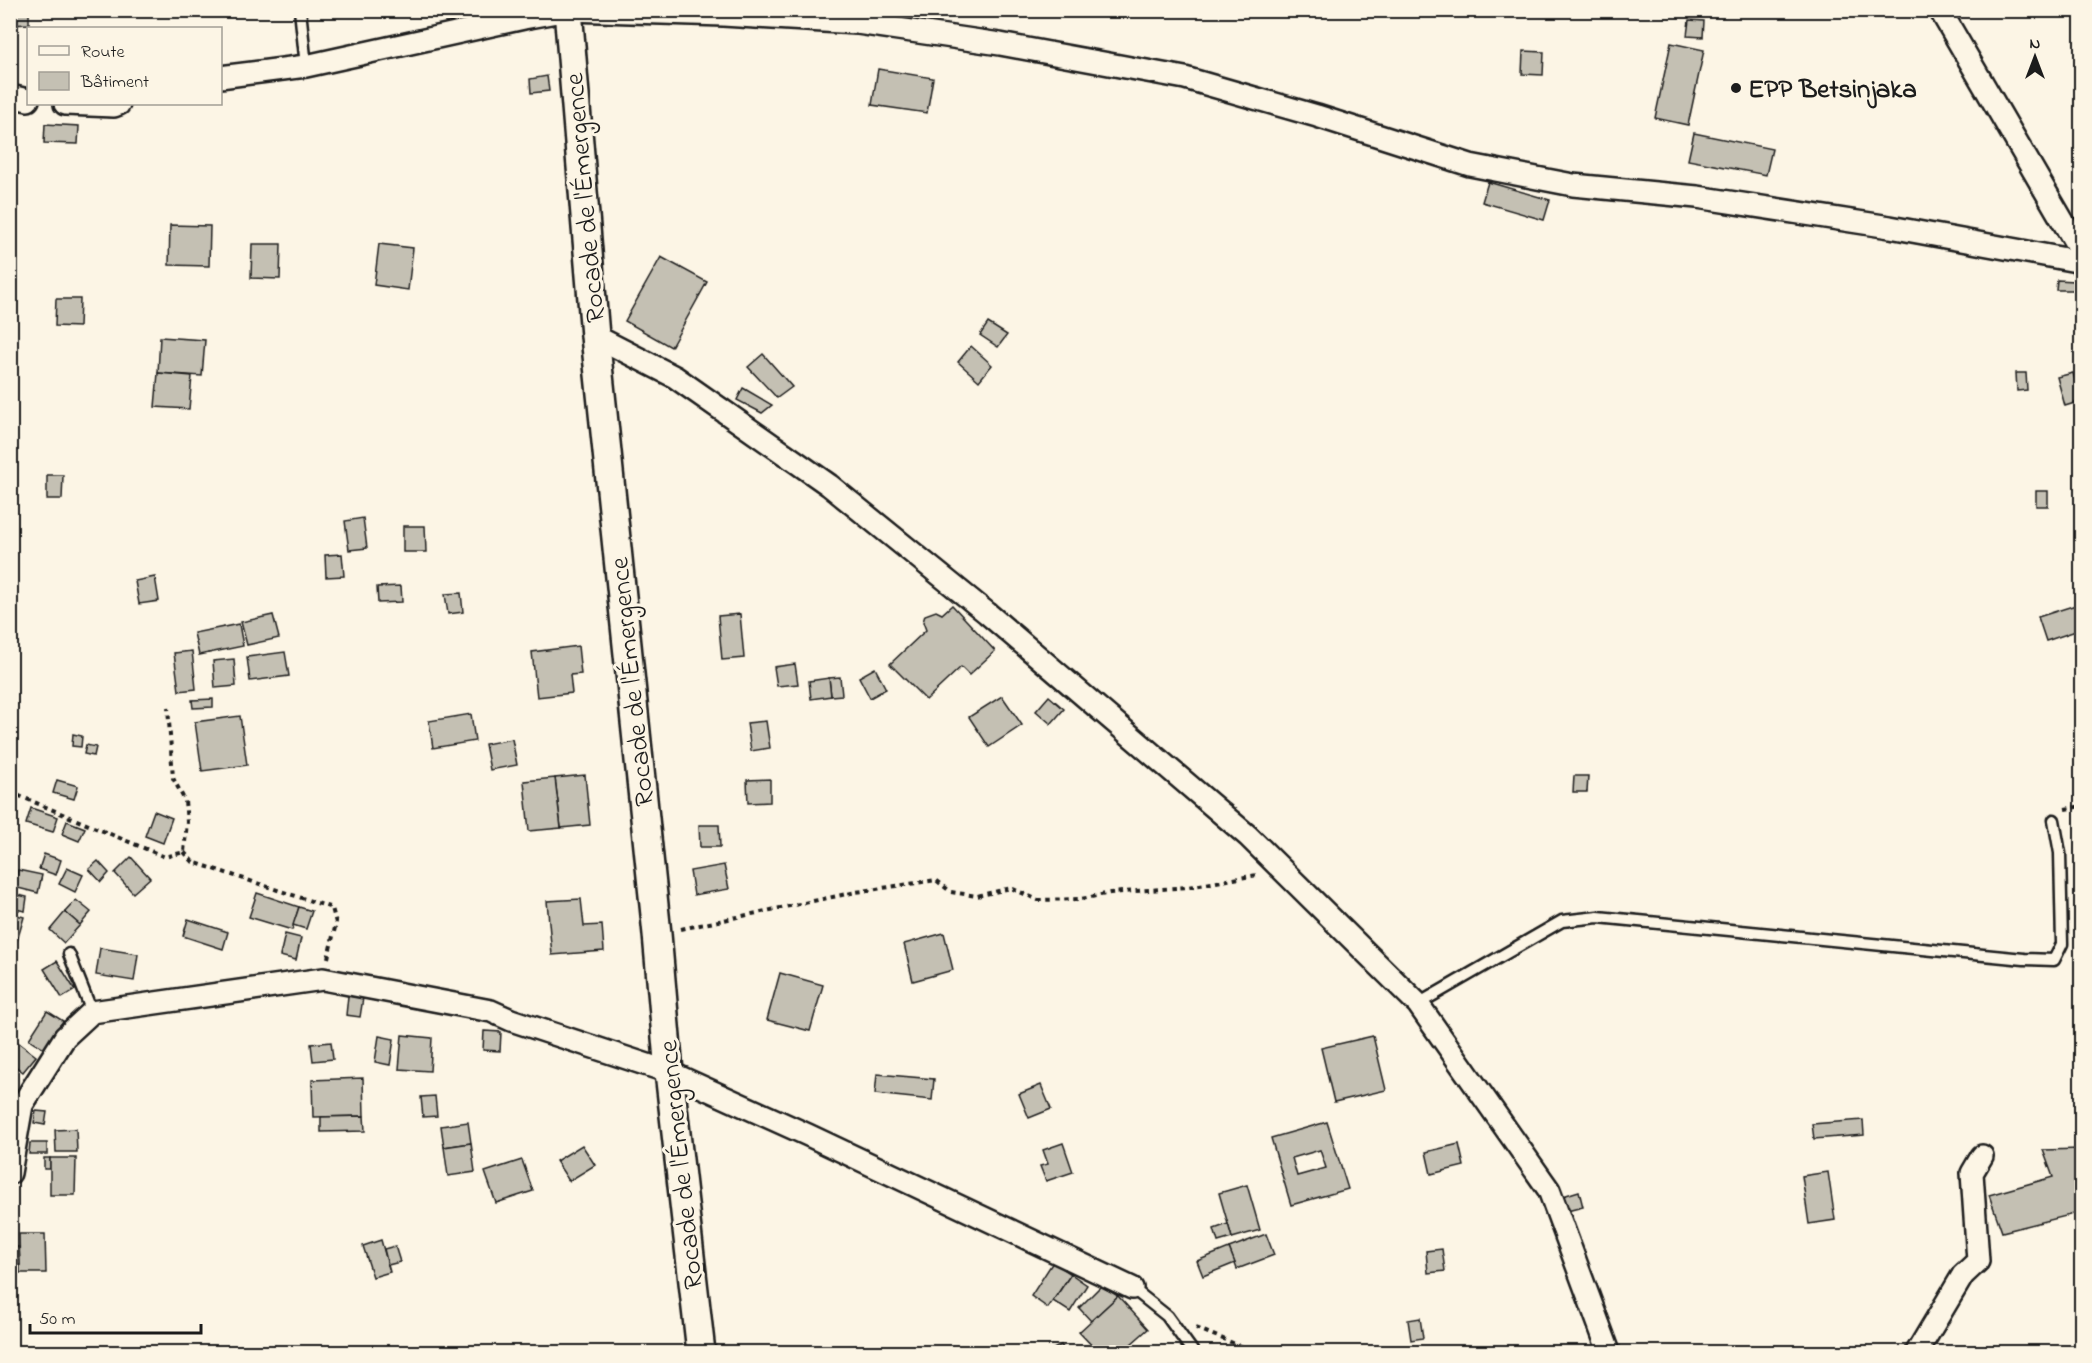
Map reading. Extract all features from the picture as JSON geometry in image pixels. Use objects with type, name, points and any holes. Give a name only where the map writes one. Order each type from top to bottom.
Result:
[{"type":"street","points":[[222,77],[306,66],[568,10],[723,15],[857,23],[1000,44],[1185,78],[1317,116],[1470,165],[1573,185],[1697,197],[1890,227],[2082,262]]},
{"type":"street","name":"Rocade de l'Émergence","points":[[568,10],[595,336],[657,934],[669,1072],[701,1353]]},
{"type":"street","points":[[1940,10],[2082,254]]},
{"type":"street","points":[[10,96],[27,100]]},
{"type":"street","points":[[90,105],[116,105]]},
{"type":"street","points":[[595,336],[675,377],[829,484],[987,613],[1248,836],[1418,1004],[1549,1190],[1609,1353]]},
{"type":"street","points":[[10,1173],[22,1104],[66,1037],[92,1012],[323,979],[490,1011],[669,1072],[1132,1288]]},
{"type":"street","points":[[1917,1353],[1963,1275],[1978,1261],[1972,1173],[1982,1156]]},
{"type":"lane","points":[[300,10],[306,66]]},
{"type":"lane","points":[[1418,1004],[1562,921],[1598,917],[2024,959],[2054,960],[2062,945],[2060,853],[2054,820]]},
{"type":"lane","points":[[69,954],[92,1012]]},
{"type":"lane","points":[[1132,1288],[1167,1316],[1193,1353]]},
{"type":"path","points":[[168,707],[173,778],[184,801],[187,822],[184,852],[193,862],[332,908],[336,923],[323,979]]},
{"type":"path","points":[[10,792],[165,857],[184,852]]},
{"type":"path","points":[[657,934],[856,892],[936,880],[951,892],[977,896],[1011,888],[1038,900],[1082,899],[1110,893],[1188,887],[1284,871]]},
{"type":"path","points":[[1167,1316],[1255,1353]]},
{"type":"building","points":[[10,10],[29,10],[29,24],[10,25]]},
{"type":"building","points":[[1689,20],[1704,21],[1703,37],[1687,36]]},
{"type":"building","points":[[1671,43],[1704,50],[1688,125],[1655,118]]},
{"type":"building","points":[[1523,51],[1544,52],[1543,75],[1522,74]]},
{"type":"building","points":[[878,69],[933,78],[927,113],[872,105]]},
{"type":"building","points":[[547,76],[549,91],[531,93],[530,79]]},
{"type":"building","points":[[45,124],[79,126],[78,144],[44,143]]},
{"type":"building","points":[[1694,133],[1772,149],[1766,175],[1688,160]]},
{"type":"building","points":[[1488,182],[1550,200],[1544,220],[1482,202]]},
{"type":"building","points":[[170,225],[210,226],[209,266],[169,265]]},
{"type":"building","points":[[252,244],[281,244],[280,279],[251,278]]},
{"type":"building","points":[[379,244],[413,248],[408,290],[374,285]]},
{"type":"building","points":[[661,257],[707,282],[671,347],[625,321]]},
{"type":"building","points":[[16,269],[18,279],[10,280],[10,270]]},
{"type":"building","points":[[2057,280],[2075,281],[2075,290],[2056,290]]},
{"type":"building","points":[[56,299],[80,299],[79,327],[55,326]]},
{"type":"building","points":[[988,323],[1007,335],[998,347],[980,335]]},
{"type":"building","points":[[160,337],[205,340],[202,376],[158,373]]},
{"type":"building","points":[[971,346],[992,365],[979,381],[958,362]]},
{"type":"building","points":[[763,354],[792,387],[777,398],[748,367]]},
{"type":"building","points":[[158,373],[192,376],[189,409],[155,407]]},
{"type":"building","points":[[2016,373],[2026,373],[2027,390],[2017,391]]},
{"type":"building","points":[[2073,373],[2081,401],[2065,406],[2057,377]]},
{"type":"building","points":[[2082,378],[2082,391],[2078,392],[2075,379]]},
{"type":"building","points":[[743,388],[772,405],[762,413],[737,400]]},
{"type":"building","points":[[47,475],[63,475],[62,499],[47,499]]},
{"type":"building","points":[[2036,491],[2048,491],[2048,506],[2036,506]]},
{"type":"building","points":[[363,518],[367,548],[349,550],[345,521]]},
{"type":"building","points":[[403,526],[425,526],[426,552],[403,552]]},
{"type":"building","points":[[342,554],[344,576],[326,577],[325,555]]},
{"type":"building","points":[[155,577],[159,601],[139,604],[135,581]]},
{"type":"building","points":[[401,586],[402,602],[378,603],[377,587]]},
{"type":"building","points":[[461,593],[463,612],[448,614],[445,594]]},
{"type":"building","points":[[2082,603],[2082,629],[2046,641],[2038,617]]},
{"type":"building","points":[[952,605],[995,651],[969,675],[961,667],[926,700],[890,664],[926,630],[923,622],[925,615],[936,611],[942,614]]},
{"type":"building","points":[[740,614],[744,658],[722,660],[718,616]]},
{"type":"building","points":[[273,615],[279,638],[247,645],[241,622]]},
{"type":"building","points":[[239,624],[243,646],[199,655],[194,633]]},
{"type":"building","points":[[578,646],[581,674],[570,675],[572,693],[537,697],[532,652]]},
{"type":"building","points":[[192,651],[196,689],[179,691],[174,653]]},
{"type":"building","points":[[285,652],[289,676],[250,681],[247,657]]},
{"type":"building","points":[[234,659],[236,686],[215,688],[213,661]]},
{"type":"building","points":[[795,664],[798,684],[777,686],[774,667]]},
{"type":"building","points":[[875,668],[886,689],[870,698],[859,677]]},
{"type":"building","points":[[840,677],[842,695],[831,696],[829,678]]},
{"type":"building","points":[[829,678],[831,696],[811,699],[809,681]]},
{"type":"building","points":[[1002,696],[1022,725],[989,747],[969,717]]},
{"type":"building","points":[[1049,696],[1064,709],[1051,724],[1036,711]]},
{"type":"building","points":[[213,699],[213,707],[193,708],[192,700]]},
{"type":"building","points":[[471,714],[475,741],[433,748],[429,721]]},
{"type":"building","points":[[240,716],[247,765],[202,771],[195,722]]},
{"type":"building","points":[[766,721],[770,748],[751,751],[747,723]]},
{"type":"building","points":[[73,734],[82,736],[81,747],[72,746]]},
{"type":"building","points":[[512,739],[517,765],[490,770],[485,744]]},
{"type":"building","points":[[86,745],[96,747],[94,756],[84,754]]},
{"type":"building","points":[[585,775],[590,825],[561,828],[555,778]]},
{"type":"building","points":[[1574,776],[1588,776],[1587,792],[1573,792]]},
{"type":"building","points":[[555,778],[561,828],[529,831],[524,781]]},
{"type":"building","points":[[770,779],[770,802],[748,803],[747,780]]},
{"type":"building","points":[[57,780],[78,786],[74,799],[53,793]]},
{"type":"building","points":[[31,808],[58,817],[53,832],[26,824]]},
{"type":"building","points":[[154,811],[172,818],[163,843],[145,836]]},
{"type":"building","points":[[67,821],[85,828],[79,841],[62,834]]},
{"type":"building","points":[[699,825],[719,825],[720,847],[700,847]]},
{"type":"building","points":[[44,854],[61,860],[56,875],[39,869]]},
{"type":"building","points":[[131,857],[150,878],[133,893],[115,873]]},
{"type":"building","points":[[98,861],[109,873],[101,882],[89,869]]},
{"type":"building","points":[[724,865],[729,889],[694,895],[690,871]]},
{"type":"building","points":[[67,868],[83,875],[75,892],[59,884]]},
{"type":"building","points":[[18,870],[42,875],[38,893],[14,887]]},
{"type":"building","points":[[2078,887],[2082,887],[2082,908],[2077,907]]},
{"type":"building","points":[[257,893],[299,907],[292,930],[249,917]]},
{"type":"building","points":[[14,894],[27,897],[25,911],[11,908]]},
{"type":"building","points":[[581,899],[584,926],[602,925],[604,951],[552,955],[547,901]]},
{"type":"building","points":[[76,900],[91,912],[80,925],[65,912]]},
{"type":"building","points":[[299,907],[312,911],[306,929],[293,925]]},
{"type":"building","points":[[65,912],[80,925],[64,943],[50,930]]},
{"type":"building","points":[[10,913],[24,917],[17,941],[10,939]]},
{"type":"building","points":[[188,919],[228,932],[223,949],[183,936]]},
{"type":"building","points":[[944,933],[953,970],[913,981],[904,944]]},
{"type":"building","points":[[285,934],[301,938],[296,960],[280,956]]},
{"type":"building","points":[[100,948],[138,954],[134,981],[96,975]]},
{"type":"building","points":[[57,961],[75,990],[62,998],[44,969]]},
{"type":"building","points":[[780,973],[823,985],[810,1031],[767,1020]]},
{"type":"building","points":[[348,996],[363,998],[360,1017],[346,1015]]},
{"type":"building","points":[[47,1011],[63,1021],[44,1049],[29,1039]]},
{"type":"building","points":[[484,1031],[501,1032],[500,1051],[483,1050]]},
{"type":"building","points":[[402,1035],[432,1038],[430,1071],[399,1069]]},
{"type":"building","points":[[10,1036],[36,1056],[23,1072],[10,1062]]},
{"type":"building","points":[[379,1036],[394,1039],[390,1065],[375,1062]]},
{"type":"building","points":[[1373,1036],[1386,1090],[1334,1102],[1321,1048]]},
{"type":"building","points":[[331,1042],[333,1059],[313,1061],[311,1044]]},
{"type":"building","points":[[877,1074],[934,1079],[932,1100],[875,1094]]},
{"type":"building","points":[[363,1078],[364,1116],[313,1117],[312,1080]]},
{"type":"building","points":[[1041,1085],[1051,1109],[1029,1118],[1019,1094]]},
{"type":"building","points":[[435,1096],[437,1116],[423,1117],[421,1097]]},
{"type":"building","points":[[36,1111],[47,1112],[45,1125],[34,1123]]},
{"type":"building","points":[[364,1116],[365,1131],[321,1132],[321,1117]]},
{"type":"building","points":[[1863,1120],[1864,1135],[1814,1139],[1812,1124]]},
{"type":"building","points":[[468,1122],[471,1143],[444,1147],[441,1126]]},
{"type":"building","points":[[1327,1122],[1348,1189],[1291,1205],[1271,1138]],"holes":[[[1320,1150],[1326,1168],[1297,1176],[1292,1158]]]},
{"type":"building","points":[[76,1129],[77,1152],[56,1152],[55,1130]]},
{"type":"building","points":[[30,1143],[47,1143],[47,1154],[29,1154]]},
{"type":"building","points":[[471,1143],[475,1172],[448,1176],[444,1147]]},
{"type":"building","points":[[1063,1143],[1073,1172],[1046,1181],[1040,1166],[1048,1164],[1043,1150]]},
{"type":"building","points":[[1459,1144],[1464,1166],[1431,1174],[1426,1152]]},
{"type":"building","points":[[582,1145],[595,1165],[569,1181],[556,1161]]},
{"type":"building","points":[[2082,1149],[2082,1212],[2002,1232],[1989,1195],[2053,1177],[2043,1150]]},
{"type":"building","points":[[44,1158],[50,1158],[50,1169],[44,1169]]},
{"type":"building","points":[[50,1158],[76,1158],[75,1195],[50,1195]]},
{"type":"building","points":[[522,1160],[533,1191],[496,1203],[485,1172]]},
{"type":"building","points":[[1828,1172],[1835,1220],[1809,1224],[1802,1176]]},
{"type":"building","points":[[1247,1185],[1260,1230],[1232,1238],[1219,1193]]},
{"type":"building","points":[[1579,1191],[1583,1207],[1567,1211],[1563,1196]]},
{"type":"building","points":[[1228,1224],[1232,1238],[1218,1242],[1214,1229]]},
{"type":"building","points":[[19,1234],[45,1234],[46,1273],[20,1273]]},
{"type":"building","points":[[1266,1234],[1274,1255],[1237,1269],[1229,1248]]},
{"type":"building","points":[[381,1240],[390,1272],[373,1277],[363,1246]]},
{"type":"building","points":[[395,1246],[400,1262],[388,1265],[384,1249]]},
{"type":"building","points":[[10,1247],[19,1247],[20,1265],[10,1265]]},
{"type":"building","points":[[1229,1248],[1235,1263],[1203,1276],[1197,1261]]},
{"type":"building","points":[[1442,1249],[1445,1271],[1428,1273],[1426,1251]]},
{"type":"building","points":[[1053,1262],[1071,1274],[1048,1308],[1031,1296]]},
{"type":"building","points":[[1071,1274],[1087,1285],[1070,1312],[1053,1301]]},
{"type":"building","points":[[1101,1286],[1118,1296],[1091,1321],[1079,1308]]},
{"type":"building","points":[[1118,1296],[1148,1329],[1122,1352],[1098,1352],[1079,1332]]},
{"type":"building","points":[[1420,1318],[1423,1338],[1411,1340],[1408,1320]]},
{"type":"building","points":[[1061,1345],[1066,1352],[1048,1352]]},
{"type":"place","name":"EPP Betsinjaka","points":[[1736,88]]}]
